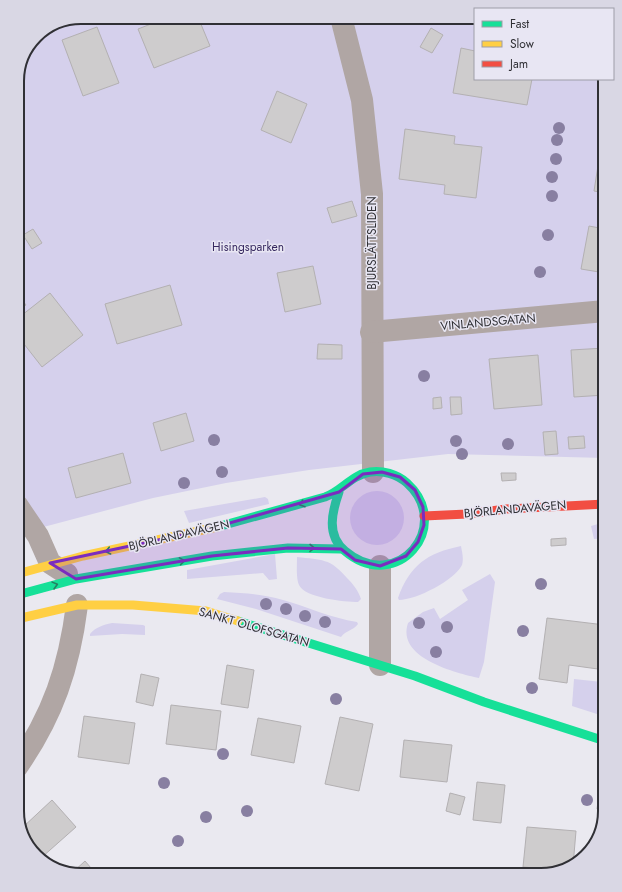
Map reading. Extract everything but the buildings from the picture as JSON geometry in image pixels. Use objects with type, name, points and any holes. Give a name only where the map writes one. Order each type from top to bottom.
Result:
[{"type":"street","name":"BJURSLÄTTSLIDEN","points":[[343,24],[362,100],[372,194],[372,472]]},
{"type":"street","name":"VINLANDSGATAN","points":[[371,332],[598,312]]},
{"type":"street","name":"BJÖRLANDAVÄGEN","points":[[372,472],[391,474],[408,483],[420,498],[424,516],[422,534],[412,550],[398,561],[380,566],[355,560],[342,549],[332,531],[330,521],[331,510],[339,492],[354,478],[372,472]]},
{"type":"street","name":"BJÖRLANDAVÄGEN","points":[[24,572],[50,563],[205,530],[283,510],[339,492]]},
{"type":"street","name":"BJÖRLANDAVÄGEN","points":[[424,516],[467,514],[506,509],[598,504]]},
{"type":"street","points":[[24,515],[38,536],[50,563],[76,579]]},
{"type":"street","name":"BJÖRLANDAVÄGEN","points":[[24,593],[76,579],[220,556],[288,548],[342,549]]},
{"type":"street","points":[[380,566],[380,665]]},
{"type":"street","points":[[24,617],[77,605],[73,639],[61,682],[51,710],[35,741],[24,757]]},
{"type":"street","name":"SANKT OLOFSGATAN","points":[[77,605],[133,605],[206,611],[380,665],[484,702],[598,739]]},
{"type":"highlighted area","points":[[382,472],[400,477],[415,490],[423,507],[424,525],[418,542],[406,556],[380,566],[355,560],[341,549],[288,548],[212,556],[76,579],[50,563],[205,530],[339,492],[363,474]]},
{"type":"green space","name":"Hisingsparken","points":[[81,24],[474,24],[474,80],[598,80],[598,458],[448,454],[309,470],[226,483],[153,498],[24,532],[24,78],[30,56],[36,46],[44,38],[59,28]]},
{"type":"green space","points":[[377,491],[387,493],[396,499],[402,508],[404,518],[402,528],[396,537],[387,543],[377,545],[367,543],[358,537],[352,528],[350,518],[352,508],[358,499],[367,493]]},
{"type":"green space","points":[[265,497],[268,499],[269,504],[189,523],[184,511]]},
{"type":"green space","points":[[598,524],[598,539],[594,539],[591,526]]},
{"type":"green space","points":[[461,546],[463,563],[452,577],[425,593],[415,597],[399,600],[398,598],[408,577],[421,562],[438,552]]},
{"type":"green space","points":[[275,554],[277,579],[269,580],[263,573],[187,579],[187,570]]},
{"type":"green space","points":[[297,557],[330,563],[341,571],[353,585],[361,599],[358,602],[335,600],[309,593],[299,585],[297,579]]},
{"type":"green space","points":[[490,574],[495,582],[484,662],[479,678],[443,668],[430,662],[419,654],[411,646],[407,635],[408,623],[423,612],[434,608],[440,619],[468,600],[462,590]]},
{"type":"green space","points":[[224,592],[268,596],[338,618],[357,622],[358,624],[341,637],[256,609],[217,599],[220,594]]},
{"type":"green space","points":[[112,623],[143,625],[145,626],[145,635],[122,634],[90,636],[90,634],[97,628]]},
{"type":"green space","points":[[574,679],[598,682],[597,714],[572,706]]},
{"type":"traffic: fast","points":[[217,527],[325,497],[337,491],[357,476],[363,474],[370,472],[389,473],[407,483],[420,500],[424,518],[422,535],[413,550],[400,560],[383,565],[365,562],[345,551],[335,538],[332,523],[334,507],[339,492]]},
{"type":"traffic: fast","points":[[24,593],[76,579],[212,556],[288,548],[341,549]]},
{"type":"traffic: fast","points":[[238,621],[415,676],[484,702],[598,739]]},
{"type":"traffic: slow","points":[[24,572],[83,556],[217,527]]},
{"type":"traffic: slow","points":[[24,617],[77,605],[133,605],[206,611],[238,621]]},
{"type":"traffic: jam","points":[[424,516],[467,514],[506,509],[598,504]]}]
